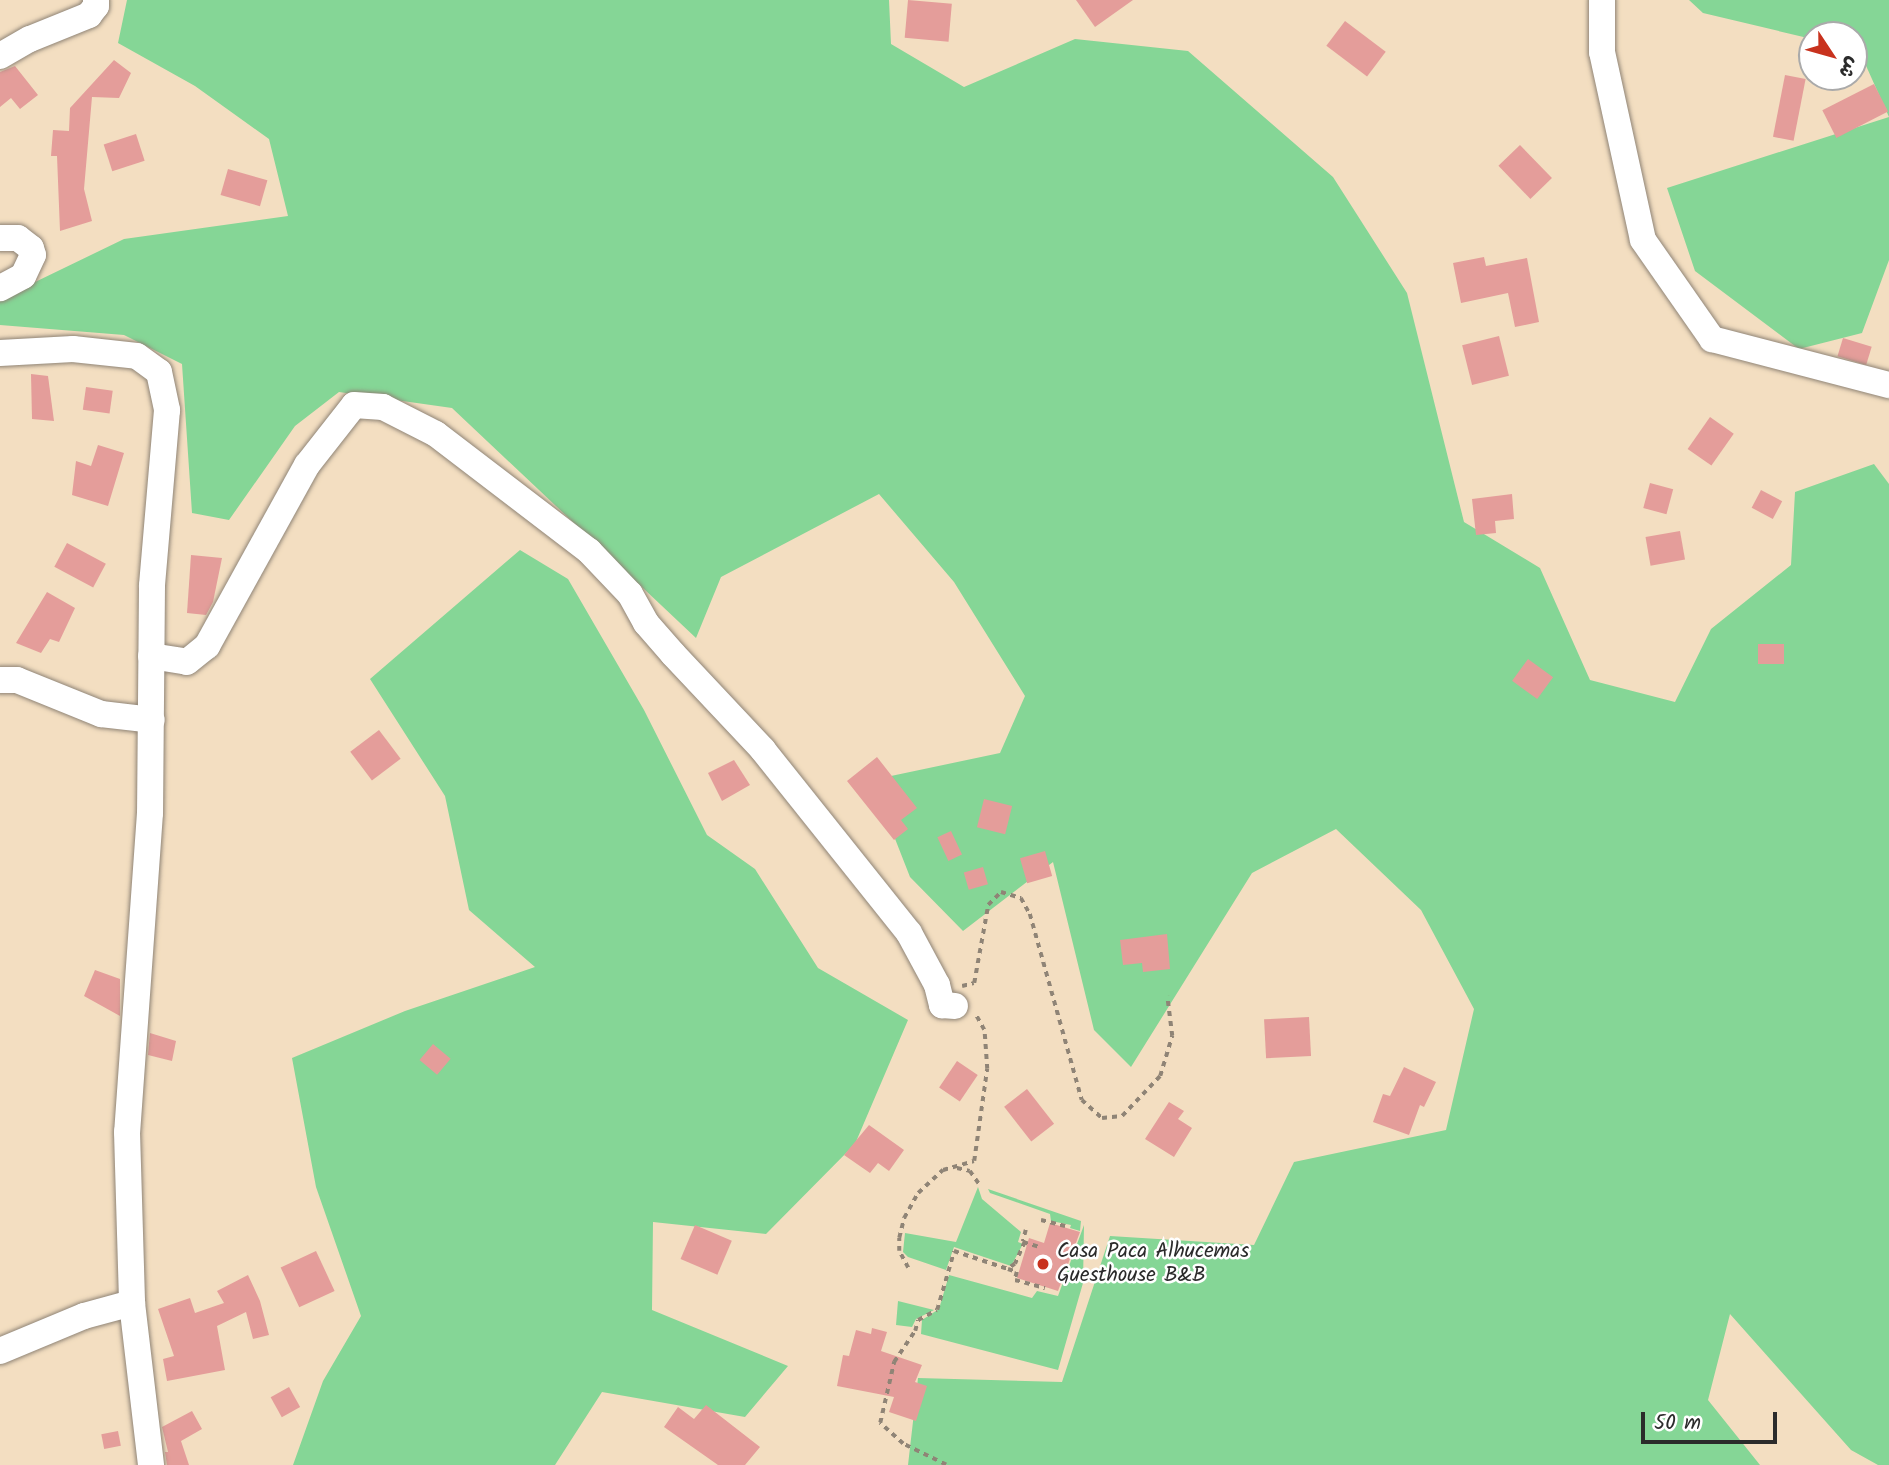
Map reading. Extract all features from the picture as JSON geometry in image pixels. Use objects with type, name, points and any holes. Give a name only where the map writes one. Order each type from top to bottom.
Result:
[{"type":"street","points":[[0,56],[30,38],[89,15],[96,6],[96,0]]},
{"type":"street","points":[[1602,0],[1602,52],[1643,240],[1712,340],[1889,385]]},
{"type":"street","points":[[0,238],[18,238],[31,248],[33,256],[23,276],[0,288]]},
{"type":"street","points":[[0,353],[73,349],[137,356],[159,372],[166,410],[152,586],[150,813],[127,1132],[132,1303],[151,1465]]},
{"type":"street","points":[[151,656],[187,662],[207,646],[307,465],[354,405],[383,407],[436,434],[552,520],[630,594],[646,623],[762,750],[843,855],[909,933],[937,985],[943,1005],[955,1006]]},
{"type":"street","points":[[0,680],[17,680],[101,714],[152,720]]},
{"type":"street","points":[[0,1351],[84,1316],[132,1303]]},
{"type":"path","points":[[937,985],[948,989],[974,983],[988,905],[1001,892],[1021,898],[1030,914],[1082,1100],[1101,1118],[1122,1116],[1160,1076],[1172,1036],[1167,996]]},
{"type":"path","points":[[908,1268],[899,1251],[904,1218],[918,1193],[943,1170],[974,1161],[987,1069],[987,1044],[982,1022],[975,1013],[955,1006]]},
{"type":"path","points":[[953,1167],[970,1171],[981,1187]]},
{"type":"path","points":[[1041,1220],[1065,1226]]},
{"type":"path","points":[[1008,1269],[1015,1264],[1025,1242],[1026,1230]]},
{"type":"path","points":[[1025,1242],[1039,1247]]},
{"type":"path","points":[[946,1465],[903,1444],[880,1423],[894,1363],[915,1331],[918,1320],[937,1310],[954,1251],[1017,1272],[1015,1280],[1045,1288]]},
{"type":"green space","points":[[127,0],[889,0],[891,44],[964,87],[1075,39],[1188,51],[1333,177],[1407,293],[1464,522],[1540,568],[1590,680],[1675,702],[1711,629],[1791,565],[1795,492],[1874,464],[1889,484],[1889,1465],[1878,1465],[1851,1450],[1730,1314],[1708,1400],[1760,1465],[908,1465],[918,1378],[1062,1382],[1110,1236],[1254,1245],[1294,1162],[1446,1130],[1474,1009],[1421,910],[1336,829],[1252,873],[1131,1067],[1094,1030],[1053,862],[963,931],[910,877],[872,780],[1000,753],[1025,696],[954,582],[879,494],[721,577],[696,638],[452,408],[339,392],[295,426],[229,520],[192,513],[182,364],[124,335],[0,325],[0,299],[124,239],[288,216],[269,139],[195,86],[118,43]]},
{"type":"green space","points":[[1689,0],[1889,0],[1889,117],[1868,70],[1868,21],[1798,21],[1798,36],[1703,13]]},
{"type":"green space","points":[[1889,117],[1889,260],[1862,333],[1799,349],[1695,271],[1667,188]]},
{"type":"green space","points":[[520,550],[568,579],[644,710],[707,835],[755,869],[818,968],[908,1020],[855,1144],[766,1234],[653,1222],[652,1310],[788,1366],[745,1417],[602,1392],[555,1465],[293,1465],[323,1381],[361,1316],[316,1187],[292,1058],[405,1011],[535,967],[469,910],[445,796],[370,679]]},
{"type":"green space","points":[[978,1187],[982,1199],[1021,1232],[1018,1242],[1023,1244],[1011,1266],[954,1247],[946,1270],[908,1257],[903,1252],[905,1233],[956,1242]]},
{"type":"green space","points":[[988,1189],[1081,1221],[1080,1231],[1070,1228],[1071,1225],[1051,1221],[1050,1214],[990,1193]]},
{"type":"green space","points":[[1084,1225],[1083,1283],[1058,1370],[921,1334],[922,1320],[939,1309],[949,1275],[1032,1298],[1037,1291],[1058,1296]]},
{"type":"green space","points":[[898,1301],[934,1310],[916,1319],[912,1327],[896,1325]]},
{"type":"building","points":[[908,0],[952,4],[949,42],[905,38]]},
{"type":"building","points":[[1076,0],[1133,0],[1095,27]]},
{"type":"building","points":[[1345,21],[1386,52],[1367,76],[1326,46]]},
{"type":"building","points":[[114,60],[131,73],[119,98],[92,97],[84,189],[92,221],[60,231],[57,156],[51,156],[53,130],[69,131],[70,108]]},
{"type":"building","points":[[15,66],[38,95],[20,109],[11,98],[0,107],[0,72]]},
{"type":"building","points":[[1785,75],[1798,78],[1798,91],[1803,91],[1794,141],[1773,137]]},
{"type":"building","points":[[1874,84],[1888,112],[1836,138],[1822,110],[1860,91],[1868,91],[1868,87]]},
{"type":"building","points":[[136,134],[145,161],[112,171],[104,145]]},
{"type":"building","points":[[1520,145],[1552,178],[1530,199],[1498,166]]},
{"type":"building","points":[[228,169],[267,180],[260,206],[221,195]]},
{"type":"building","points":[[1484,257],[1486,266],[1527,258],[1539,322],[1515,327],[1508,293],[1461,303],[1453,263]]},
{"type":"building","points":[[1499,336],[1509,376],[1472,385],[1462,345]]},
{"type":"building","points":[[1843,338],[1872,347],[1866,365],[1837,356]]},
{"type":"building","points":[[31,374],[48,376],[54,421],[32,419]]},
{"type":"building","points":[[86,387],[113,391],[110,414],[83,410]]},
{"type":"building","points":[[1710,417],[1734,434],[1711,466],[1688,449]]},
{"type":"building","points":[[98,445],[124,453],[108,506],[72,495],[76,461],[91,466]]},
{"type":"building","points":[[1650,483],[1673,489],[1666,514],[1643,508]]},
{"type":"building","points":[[1761,490],[1782,501],[1773,519],[1752,508]]},
{"type":"building","points":[[1512,494],[1514,519],[1495,521],[1496,533],[1476,535],[1472,499]]},
{"type":"building","points":[[1680,531],[1685,560],[1651,566],[1646,537]]},
{"type":"building","points":[[67,543],[106,564],[93,587],[54,567]]},
{"type":"building","points":[[191,555],[222,558],[213,602],[206,615],[187,613]]},
{"type":"building","points":[[47,592],[75,608],[59,642],[50,639],[41,653],[16,643]]},
{"type":"building","points":[[1758,644],[1784,644],[1784,664],[1758,664]]},
{"type":"building","points":[[1528,659],[1553,677],[1537,699],[1512,681]]},
{"type":"building","points":[[379,730],[401,759],[372,780],[350,752]]},
{"type":"building","points":[[877,757],[917,808],[901,820],[908,829],[894,840],[847,781]]},
{"type":"building","points":[[734,760],[750,785],[722,801],[708,773]]},
{"type":"building","points":[[984,799],[1012,806],[1005,834],[977,827]]},
{"type":"building","points":[[951,831],[962,855],[948,861],[937,837]]},
{"type":"building","points":[[1045,851],[1052,876],[1027,883],[1020,858]]},
{"type":"building","points":[[983,867],[988,884],[969,890],[964,873]]},
{"type":"building","points":[[1167,934],[1170,969],[1143,972],[1142,963],[1123,965],[1120,940]]},
{"type":"building","points":[[95,970],[120,979],[120,1016],[84,996]]},
{"type":"building","points":[[1309,1017],[1311,1056],[1266,1058],[1264,1019]]},
{"type":"building","points":[[150,1033],[176,1041],[172,1061],[148,1055]]},
{"type":"building","points":[[433,1044],[451,1059],[437,1075],[420,1060]]},
{"type":"building","points":[[957,1061],[978,1075],[960,1102],[939,1088]]},
{"type":"building","points":[[1404,1067],[1436,1082],[1424,1107],[1420,1105],[1409,1135],[1373,1122],[1383,1094],[1390,1096]]},
{"type":"building","points":[[1027,1089],[1054,1124],[1031,1142],[1004,1107]]},
{"type":"building","points":[[1169,1102],[1184,1111],[1178,1119],[1192,1128],[1174,1157],[1145,1139]]},
{"type":"building","points":[[869,1125],[904,1150],[889,1171],[878,1163],[870,1173],[844,1155]]},
{"type":"building","name":"Casa Paca Alhucemas Guesthouse B&B","points":[[1050,1223],[1080,1232],[1058,1291],[1017,1278],[1029,1238],[1044,1243]]},
{"type":"building","points":[[695,1225],[732,1241],[717,1275],[681,1259]]},
{"type":"building","points":[[316,1251],[335,1291],[299,1307],[281,1267]]},
{"type":"building","points":[[248,1275],[260,1301],[269,1335],[253,1339],[246,1312],[217,1326],[225,1370],[167,1381],[163,1359],[174,1356],[158,1309],[190,1298],[195,1313],[224,1303],[217,1291]]},
{"type":"building","points":[[872,1328],[887,1332],[881,1351],[922,1365],[915,1382],[927,1386],[916,1421],[889,1412],[894,1397],[837,1386],[843,1355],[849,1356],[856,1330],[871,1334]]},
{"type":"building","points":[[289,1387],[300,1407],[282,1417],[271,1397]]},
{"type":"building","points":[[706,1405],[760,1447],[745,1465],[718,1465],[664,1427],[678,1407],[694,1419]]},
{"type":"building","points":[[192,1411],[202,1429],[181,1441],[189,1465],[167,1465],[165,1452],[168,1452],[162,1427]]},
{"type":"building","points":[[118,1431],[121,1446],[104,1449],[101,1434]]},
{"type":"place","name":"Casa Paca Alhucemas Guesthouse B&B","points":[[1043,1264]]}]
